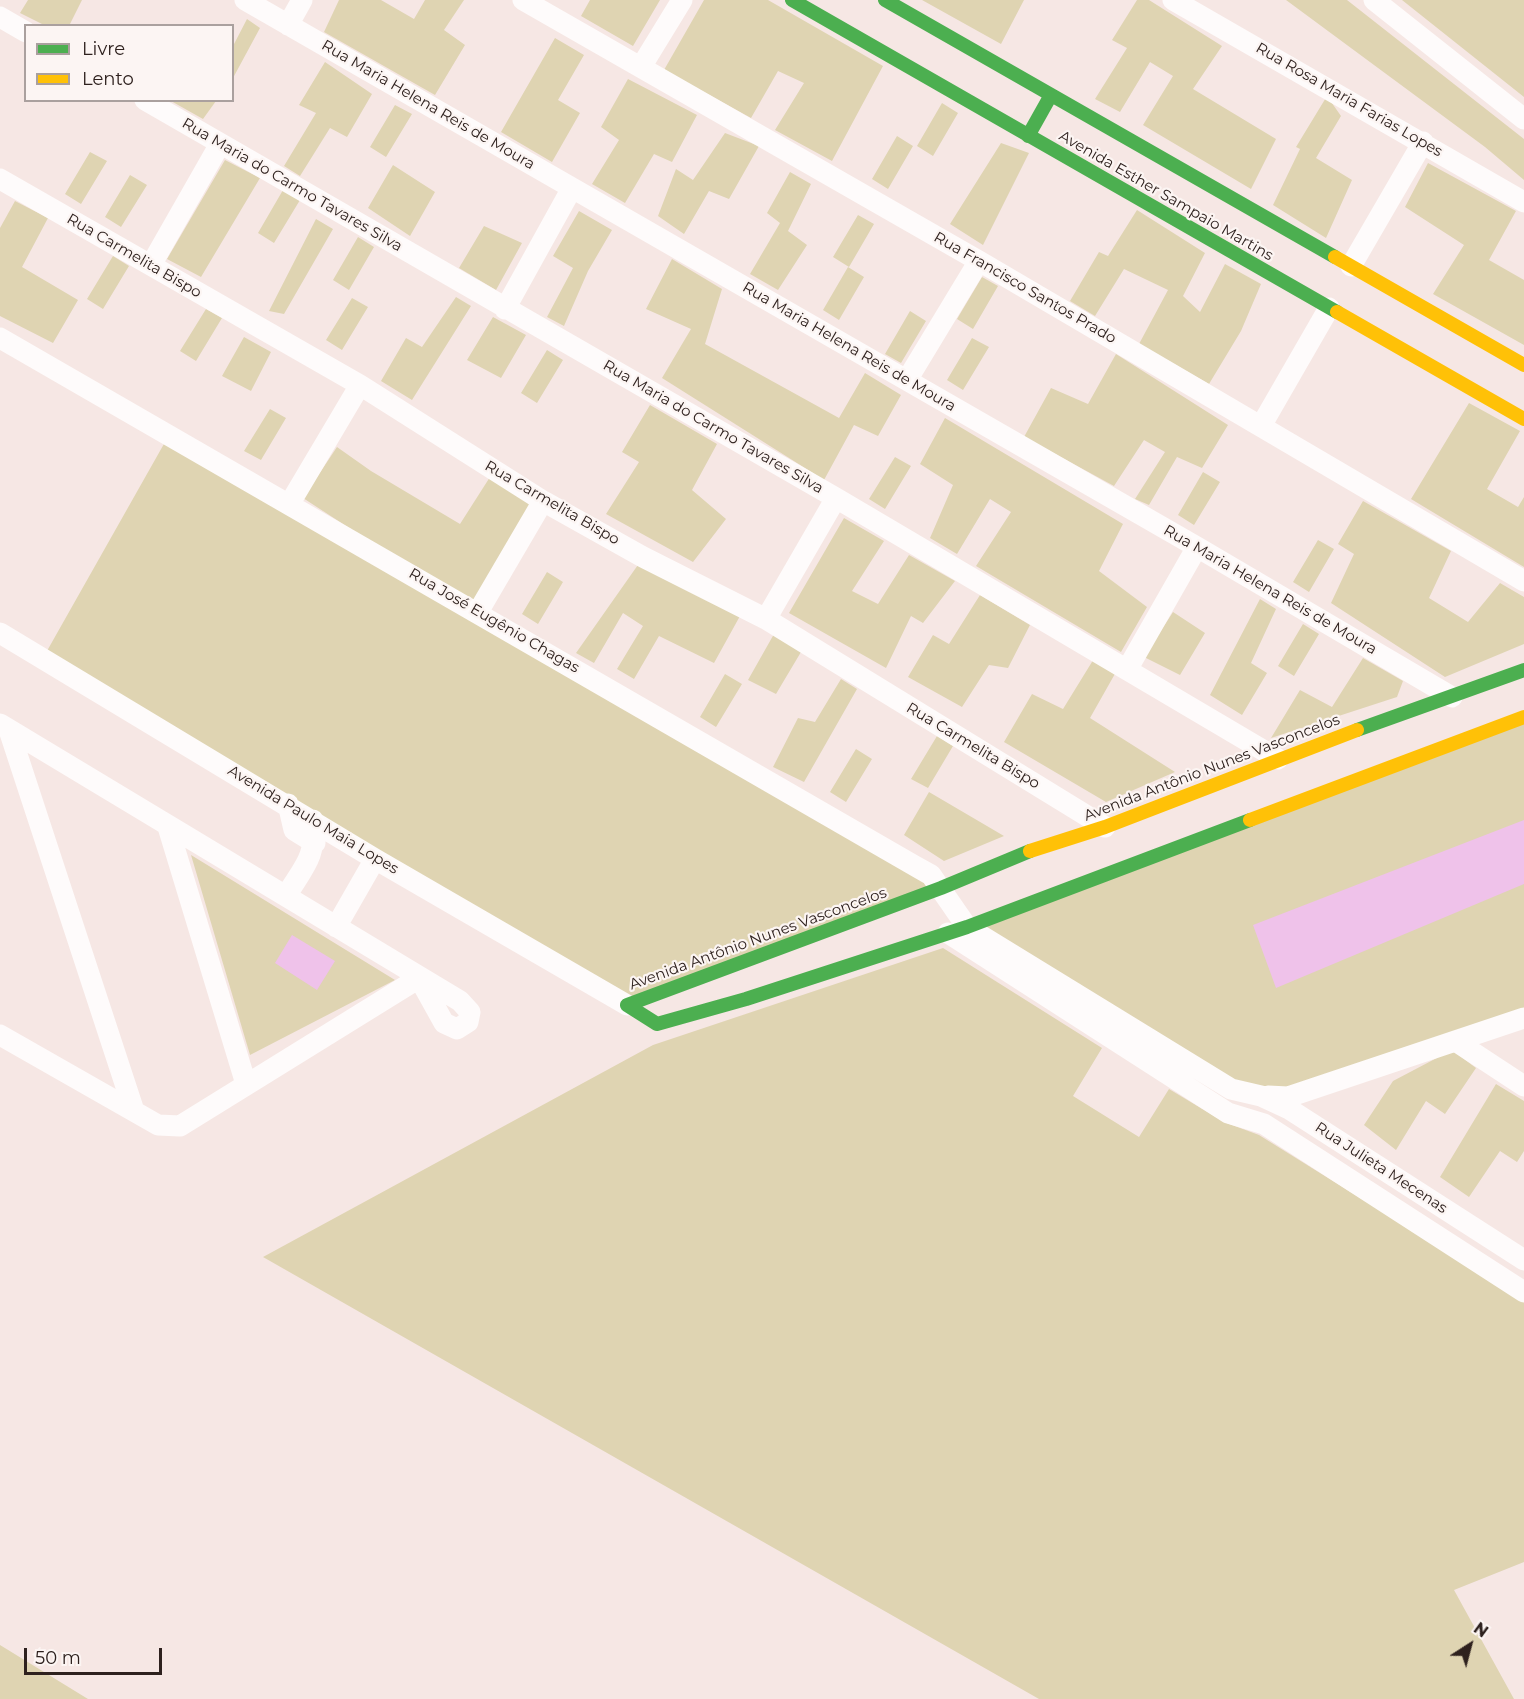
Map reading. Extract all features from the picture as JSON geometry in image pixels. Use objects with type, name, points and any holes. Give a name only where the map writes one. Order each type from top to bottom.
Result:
[{"type":"street","name":"Rua Maria Helena Reis de Moura","points":[[245,0],[1197,547],[1452,698]]},
{"type":"street","points":[[288,24],[302,0]]},
{"type":"street","name":"Rua Francisco Santos Prado","points":[[523,0],[979,261],[1524,581]]},
{"type":"street","points":[[641,67],[682,0]]},
{"type":"street","name":"Avenida Esther Sampaio Martins","points":[[792,0],[1524,419]]},
{"type":"street","name":"Avenida Esther Sampaio Martins","points":[[885,0],[1524,364]]},
{"type":"street","name":"Rua Rosa Maria Farias Lopes","points":[[1173,0],[1524,202]]},
{"type":"street","points":[[1374,0],[1524,119]]},
{"type":"street","points":[[0,17],[24,31]]},
{"type":"street","points":[[1028,136],[1051,95]]},
{"type":"street","name":"Rua Maria do Carmo Tavares Silva","points":[[148,102],[836,498],[1128,668],[1278,759]]},
{"type":"street","points":[[1351,266],[1423,142]]},
{"type":"street","points":[[151,265],[219,144]]},
{"type":"street","name":"Rua Carmelita Bispo","points":[[0,179],[360,385],[543,501],[643,557],[766,619],[1105,826]]},
{"type":"street","points":[[505,309],[572,188]]},
{"type":"street","points":[[908,380],[979,261]]},
{"type":"street","points":[[1261,426],[1329,308]]},
{"type":"street","name":"Rua José Eugênio Chagas","points":[[0,338],[290,503],[923,870],[931,875],[941,888],[958,930]]},
{"type":"street","points":[[290,503],[360,385]]},
{"type":"street","points":[[766,619],[836,498]]},
{"type":"street","points":[[478,612],[543,501]]},
{"type":"street","points":[[1128,668],[1197,547]]},
{"type":"street","name":"Avenida Paulo Maia Lopes","points":[[0,633],[288,804],[375,859],[627,1005]]},
{"type":"street","name":"Avenida Antônio Nunes Vasconcelos","points":[[627,1005],[941,888],[1004,860],[1105,826],[1158,812],[1278,759],[1452,698],[1494,688],[1524,670]]},
{"type":"street","name":"Avenida Antônio Nunes Vasconcelos","points":[[627,1005],[657,1024],[746,999],[958,930],[1168,844],[1506,719],[1524,717]]},
{"type":"street","points":[[0,1035],[158,1125],[180,1126],[419,978],[5,727]]},
{"type":"street","points":[[5,727],[134,1111]]},
{"type":"street","points":[[288,804],[294,830],[315,843]]},
{"type":"street","points":[[286,896],[313,853],[315,843],[313,820]]},
{"type":"street","points":[[168,827],[246,1084]]},
{"type":"street","points":[[336,927],[375,859]]},
{"type":"street","points":[[958,930],[1228,1113],[1264,1124],[1524,1292]]},
{"type":"street","name":"Rua Julieta Mecenas","points":[[958,930],[1231,1089],[1262,1096],[1289,1109],[1524,1260]]},
{"type":"street","points":[[1262,1096],[1288,1097],[1524,1018]]},
{"type":"street","points":[[1457,1042],[1524,1086]]},
{"type":"street","points":[[1322,1085],[1317,1101],[1317,1119],[1328,1134]]},
{"type":"shaded area","points":[[28,0],[82,0],[70,24],[42,24],[20,13]]},
{"type":"shaded area","points":[[339,0],[381,0],[414,19],[425,0],[464,0],[444,30],[465,45],[435,95],[324,32]]},
{"type":"shaded area","points":[[590,0],[660,0],[633,46],[581,16]]},
{"type":"shaded area","points":[[704,0],[768,0],[883,66],[832,161],[775,130],[804,83],[778,71],[751,118],[664,70]]},
{"type":"shaded area","points":[[922,0],[1024,0],[1001,44]]},
{"type":"shaded area","points":[[1137,0],[1149,0],[1222,46],[1193,89],[1276,139],[1251,189],[1143,125],[1173,76],[1150,62],[1120,112],[1095,99],[1127,48],[1112,40]]},
{"type":"shaded area","points":[[1286,0],[1347,0],[1524,139],[1524,180],[1485,147]]},
{"type":"shaded area","points":[[1402,0],[1524,0],[1524,97]]},
{"type":"shaded area","points":[[247,19],[260,28],[234,76],[234,44]]},
{"type":"shaded area","points":[[555,38],[584,55],[558,100],[580,113],[552,162],[501,132]]},
{"type":"shaded area","points":[[325,62],[372,94],[347,137],[330,128],[300,176],[284,166],[316,113],[299,105]]},
{"type":"shaded area","points":[[628,79],[697,115],[672,162],[654,154],[625,203],[592,184],[619,140],[601,127]]},
{"type":"shaded area","points":[[1327,96],[1341,116],[1316,158],[1352,180],[1326,238],[1273,205],[1300,149],[1296,147]]},
{"type":"shaded area","points":[[173,102],[215,102],[203,119]]},
{"type":"shaded area","points":[[942,103],[958,113],[933,156],[917,146]]},
{"type":"shaded area","points":[[395,105],[412,114],[386,157],[370,147]]},
{"type":"shaded area","points":[[725,133],[759,146],[729,199],[709,191],[684,234],[658,216],[676,169],[693,180]]},
{"type":"shaded area","points":[[897,136],[913,146],[888,189],[872,179]]},
{"type":"shaded area","points":[[1001,143],[1029,153],[983,245],[950,224]]},
{"type":"shaded area","points":[[90,152],[107,161],[81,204],[65,194]]},
{"type":"shaded area","points":[[225,160],[260,178],[201,277],[167,259]]},
{"type":"shaded area","points":[[1428,163],[1516,211],[1489,260],[1524,280],[1524,345],[1433,294],[1464,245],[1405,207]]},
{"type":"shaded area","points":[[393,165],[435,192],[410,236],[368,208]]},
{"type":"shaded area","points":[[790,172],[811,184],[788,231],[807,245],[778,290],[750,274],[780,223],[767,213]]},
{"type":"shaded area","points":[[130,175],[147,185],[121,227],[105,217]]},
{"type":"shaded area","points":[[283,190],[300,200],[274,243],[258,233]]},
{"type":"shaded area","points":[[15,201],[48,218],[22,267],[78,300],[53,343],[0,316],[0,228]]},
{"type":"shaded area","points":[[1137,210],[1205,253],[1183,296],[1200,312],[1225,264],[1261,284],[1241,331],[1209,384],[1139,344],[1168,290],[1124,269],[1095,316],[1070,301],[1099,252],[1108,256]]},
{"type":"shaded area","points":[[579,211],[612,230],[588,271],[564,326],[547,317],[573,268],[553,256]]},
{"type":"shaded area","points":[[858,215],[874,224],[849,267],[833,257]]},
{"type":"shaded area","points":[[316,219],[333,229],[284,314],[269,311]]},
{"type":"shaded area","points":[[484,226],[522,243],[496,290],[459,268]]},
{"type":"shaded area","points":[[358,237],[374,247],[349,290],[333,280]]},
{"type":"shaded area","points":[[113,256],[129,266],[103,309],[87,299]]},
{"type":"shaded area","points":[[672,259],[722,289],[705,344],[839,418],[865,373],[901,395],[878,436],[854,425],[824,480],[662,378],[691,329],[646,309]]},
{"type":"shaded area","points":[[848,267],[864,277],[839,320],[823,310]]},
{"type":"shaded area","points":[[982,277],[998,286],[973,329],[957,319]]},
{"type":"shaded area","points":[[456,297],[471,306],[412,400],[381,381],[406,338],[422,347]]},
{"type":"shaded area","points":[[352,298],[368,307],[342,350],[326,340]]},
{"type":"shaded area","points":[[206,309],[222,318],[196,361],[180,351]]},
{"type":"shaded area","points":[[910,311],[926,321],[901,363],[885,354]]},
{"type":"shaded area","points":[[493,317],[526,335],[501,378],[467,360]]},
{"type":"shaded area","points":[[244,337],[271,352],[251,391],[222,376]]},
{"type":"shaded area","points":[[972,338],[989,347],[963,390],[947,380]]},
{"type":"shaded area","points":[[547,350],[563,360],[537,403],[521,393]]},
{"type":"shaded area","points":[[1116,354],[1228,425],[1202,468],[1177,457],[1149,505],[1135,499],[1165,452],[1144,440],[1114,486],[1024,437],[1051,388],[1088,404]]},
{"type":"shaded area","points":[[1469,403],[1520,431],[1487,489],[1518,507],[1524,497],[1524,567],[1411,499]]},
{"type":"shaded area","points":[[650,405],[717,444],[692,490],[726,519],[693,562],[606,514],[639,462],[622,452]]},
{"type":"shaded area","points":[[270,409],[286,418],[261,460],[244,451]]},
{"type":"shaded area","points":[[945,418],[1123,524],[1099,571],[1147,607],[1121,652],[976,566],[1011,512],[990,499],[957,554],[930,538],[953,485],[920,464]]},
{"type":"shaded area","points":[[169,435],[463,602],[303,498],[337,447],[371,471],[460,524],[490,477],[543,501],[478,611],[941,888],[627,1005],[43,658]]},
{"type":"shaded area","points":[[895,457],[911,466],[885,509],[869,499]]},
{"type":"shaded area","points":[[1203,472],[1220,482],[1194,525],[1178,515]]},
{"type":"shaded area","points":[[1363,501],[1451,551],[1429,598],[1468,622],[1500,583],[1524,597],[1524,644],[1445,677],[1331,603],[1354,554],[1338,544]]},
{"type":"shaded area","points":[[844,518],[884,541],[852,591],[878,604],[909,555],[955,581],[923,623],[911,616],[886,668],[789,613]]},
{"type":"shaded area","points":[[1318,540],[1334,549],[1309,592],[1293,582]]},
{"type":"shaded area","points":[[640,562],[740,616],[714,663],[659,636],[634,679],[617,669],[643,626],[623,613],[594,663],[576,653]]},
{"type":"shaded area","points":[[547,572],[563,582],[538,624],[522,614]]},
{"type":"shaded area","points":[[980,595],[1030,625],[1008,668],[989,665],[962,707],[908,677],[933,635],[949,644]]},
{"type":"shaded area","points":[[1260,599],[1276,609],[1251,663],[1267,673],[1242,715],[1210,695]]},
{"type":"shaded area","points":[[1173,612],[1205,633],[1180,675],[1144,657]]},
{"type":"shaded area","points":[[1303,624],[1319,634],[1294,676],[1278,666]]},
{"type":"shaded area","points":[[774,634],[801,652],[776,694],[748,680]]},
{"type":"shaded area","points":[[1095,657],[1116,672],[1090,718],[1175,772],[1106,802],[1004,742],[1032,694],[1063,709]]},
{"type":"shaded area","points":[[1363,658],[1403,681],[1397,697],[1271,738],[1300,690],[1332,707]]},
{"type":"shaded area","points":[[725,674],[742,684],[716,727],[700,717]]},
{"type":"shaded area","points":[[841,679],[857,689],[804,782],[773,767],[798,718],[815,722]]},
{"type":"shaded area","points":[[1524,713],[1524,1018],[1261,1096],[967,927]]},
{"type":"shaded area","points":[[937,736],[953,746],[928,788],[911,779]]},
{"type":"shaded area","points":[[856,749],[872,759],[846,802],[830,792]]},
{"type":"shaded area","points":[[929,792],[1004,836],[944,861],[904,835]]},
{"type":"shaded area","points":[[1524,820],[1524,884],[1276,988],[1253,925]]},
{"type":"shaded area","points":[[191,855],[395,980],[250,1055]]},
{"type":"shaded area","points":[[292,935],[335,961],[317,990],[275,963]]},
{"type":"shaded area","points":[[943,948],[1102,1048],[1073,1096],[1139,1137],[1169,1089],[1224,1122],[1259,1135],[1524,1300],[1524,1562],[1454,1590],[1514,1699],[1039,1699],[263,1257],[653,1045]]},
{"type":"shaded area","points":[[1452,1050],[1476,1068],[1445,1114],[1426,1101],[1396,1150],[1364,1125],[1393,1081]]},
{"type":"shaded area","points":[[1496,1084],[1524,1101],[1524,1151],[1517,1162],[1500,1151],[1469,1197],[1440,1177]]},
{"type":"shaded area","points":[[0,1645],[88,1699],[0,1699]]},
{"type":"traffic: fast","points":[[792,0],[1337,312]]},
{"type":"traffic: fast","points":[[885,0],[1335,257]]},
{"type":"traffic: fast","points":[[1028,136],[1051,95]]},
{"type":"traffic: fast","points":[[1357,730],[1524,670]]},
{"type":"traffic: fast","points":[[627,1005],[657,1024],[746,999],[967,927],[1250,820]]},
{"type":"traffic: fast","points":[[627,1005],[941,888],[1030,851]]},
{"type":"traffic: slow","points":[[1335,257],[1524,365]]},
{"type":"traffic: slow","points":[[1337,312],[1524,419]]},
{"type":"traffic: slow","points":[[1250,820],[1524,717]]},
{"type":"traffic: slow","points":[[1030,851],[1105,827],[1357,730]]}]
